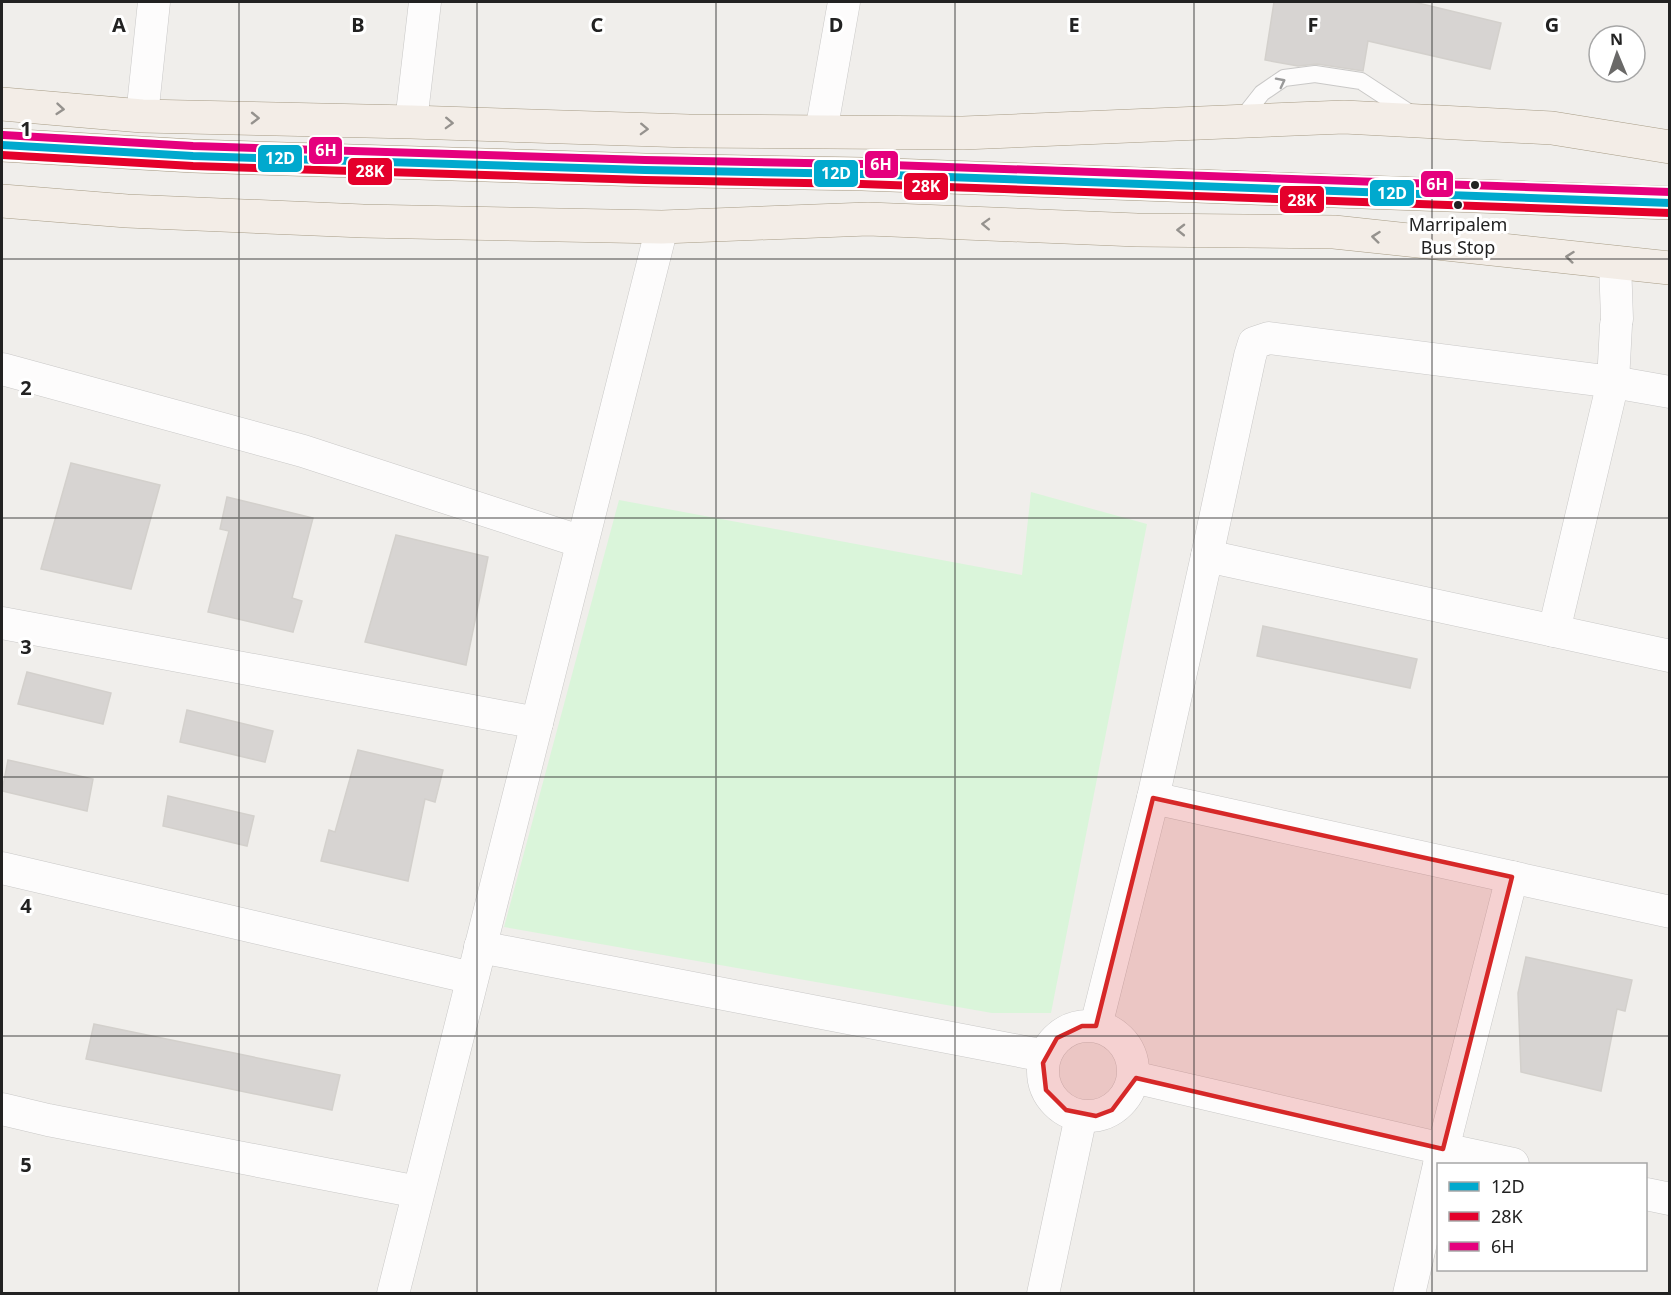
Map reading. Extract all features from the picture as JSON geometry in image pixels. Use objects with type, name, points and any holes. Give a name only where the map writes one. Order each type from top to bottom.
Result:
[{"type":"main road","points":[[2,104],[142,116],[689,131],[963,133],[1344,117],[1552,128],[1670,147]]},
{"type":"main road","points":[[2,145],[204,156],[633,170],[885,175],[1670,203]]},
{"type":"main road","points":[[2,201],[127,211],[351,221],[662,227],[868,219],[1137,230],[1334,232],[1670,268]]},
{"type":"street","points":[[142,116],[154,2]]},
{"type":"street","points":[[411,122],[425,2]]},
{"type":"street","points":[[821,132],[844,2]]},
{"type":"street","points":[[393,1293],[662,227]]},
{"type":"street","points":[[1554,631],[1613,382],[1616,322],[1615,262]]},
{"type":"street","points":[[1096,1026],[1153,798],[1254,343],[1269,338],[1613,382],[1670,392]]},
{"type":"street","points":[[2,369],[303,451],[582,542]]},
{"type":"street","points":[[1207,556],[1670,656]]},
{"type":"street","points":[[2,623],[537,723]]},
{"type":"street","points":[[1153,798],[1670,912]]},
{"type":"street","points":[[2,868],[472,978]]},
{"type":"street","points":[[1440,1161],[1512,877]]},
{"type":"street","points":[[480,947],[1045,1056]]},
{"type":"street","points":[[1082,1026],[1096,1026],[1111,1032],[1123,1042],[1131,1055],[1133,1077],[1123,1100],[1112,1110],[1096,1116],[1081,1116],[1066,1110],[1055,1102],[1046,1090],[1042,1076],[1043,1063],[1048,1049],[1068,1030],[1082,1026]]},
{"type":"street","points":[[1133,1077],[1440,1161],[1489,1163]]},
{"type":"street","points":[[2,1109],[418,1192]]},
{"type":"street","points":[[1043,1293],[1081,1116]]},
{"type":"street","points":[[1408,1293],[1437,1173]]},
{"type":"street","points":[[1647,1194],[1670,1199]]},
{"type":"lane","points":[[1239,122],[1262,93],[1284,78],[1315,74],[1361,81],[1422,121]]},
{"type":"highlighted area","points":[[1153,798],[1512,877],[1443,1149],[1136,1078],[1112,1110],[1096,1116],[1066,1110],[1046,1090],[1043,1063],[1057,1038],[1082,1026],[1096,1026]]},
{"type":"green space","points":[[1031,492],[1147,524],[1051,1013],[992,1013],[504,927],[619,500],[1022,575]]},
{"type":"building","points":[[1274,2],[1414,2],[1501,23],[1490,69],[1368,41],[1363,71],[1317,64],[1298,66],[1265,60]]},
{"type":"building","points":[[71,463],[160,485],[131,589],[41,569]]},
{"type":"building","points":[[227,497],[313,518],[292,598],[302,601],[293,632],[208,612],[229,531],[220,529]]},
{"type":"building","points":[[396,535],[488,557],[466,665],[365,642]]},
{"type":"building","points":[[1263,626],[1417,659],[1410,688],[1257,656]]},
{"type":"building","points":[[27,672],[111,693],[103,724],[18,704]]},
{"type":"building","points":[[187,710],[273,731],[265,762],[180,742]]},
{"type":"building","points":[[358,750],[443,770],[435,802],[425,799],[408,881],[321,861],[329,830],[335,832]]},
{"type":"building","points":[[8,760],[93,779],[87,811],[2,791]]},
{"type":"building","points":[[168,796],[254,816],[247,846],[163,826]]},
{"type":"building","points":[[1526,957],[1632,980],[1625,1011],[1617,1009],[1601,1091],[1521,1072],[1518,993]]},
{"type":"building","points":[[94,1024],[340,1075],[332,1110],[86,1059]]},
{"type":"transit line","name":"6H","points":[[3,135],[193,146],[645,160],[862,164],[1670,192]]},
{"type":"transit line","name":"12D","points":[[2,145],[193,156],[645,170],[862,174],[1670,203]]},
{"type":"transit line","name":"28K","points":[[2,155],[193,166],[645,180],[862,184],[1670,213]]},
{"type":"place","name":"Marripalem Bus Stop","points":[[1458,205]]}]
